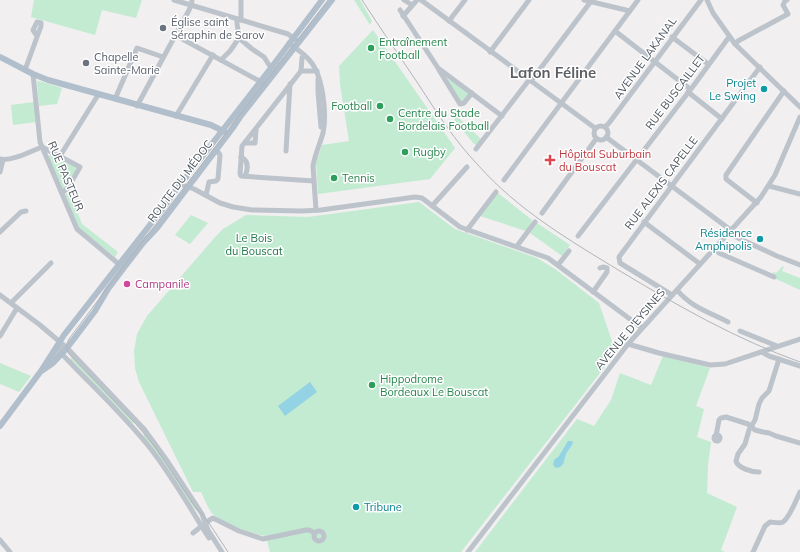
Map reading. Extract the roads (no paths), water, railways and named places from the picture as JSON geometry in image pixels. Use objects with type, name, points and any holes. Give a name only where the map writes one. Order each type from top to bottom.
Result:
[{"type":"main road","name":"ROUTE DU MÉDOC","points":[[1,423],[41,371],[60,341],[120,265],[180,184],[322,0]]},
{"type":"main road","name":"ROUTE DU MÉDOC","points":[[41,371],[67,348],[95,311],[126,265],[143,243],[158,228],[263,87],[332,0]]},
{"type":"main road","points":[[0,56],[25,70],[48,80],[115,100],[215,126],[228,134]]},
{"type":"street","points":[[174,0],[192,3],[239,20],[288,34],[299,42]]},
{"type":"street","points":[[241,0],[239,20],[236,23],[239,38],[264,57],[271,68]]},
{"type":"street","points":[[404,0],[412,5]]},
{"type":"street","points":[[403,16],[417,0]]},
{"type":"street","points":[[421,0],[595,128]]},
{"type":"street","points":[[449,21],[465,0]]},
{"type":"street","points":[[490,52],[529,0]]},
{"type":"street","points":[[584,0],[630,10]]},
{"type":"street","points":[[504,180],[638,0]]},
{"type":"street","name":"AVENUE LAKANAL","points":[[605,127],[701,0]]},
{"type":"street","points":[[707,0],[713,13],[735,44],[800,107]]},
{"type":"street","points":[[735,44],[788,14],[783,5],[787,0]]},
{"type":"street","points":[[476,149],[592,1]]},
{"type":"street","points":[[137,106],[192,3]]},
{"type":"street","points":[[400,10],[460,104],[464,103],[472,93]]},
{"type":"street","points":[[615,31],[654,61],[722,118]]},
{"type":"street","points":[[175,35],[260,82]]},
{"type":"street","points":[[25,70],[37,36]]},
{"type":"street","points":[[672,37],[708,64]]},
{"type":"street","name":"RUE BUSCAILLET","points":[[578,236],[729,37]]},
{"type":"street","points":[[221,60],[230,51],[239,38]]},
{"type":"street","points":[[288,43],[310,60],[318,74],[323,128],[314,159],[316,210]]},
{"type":"street","points":[[115,100],[137,48],[163,57]]},
{"type":"street","points":[[176,116],[213,55]]},
{"type":"street","points":[[304,55],[302,58],[301,71],[256,130],[255,143],[245,143],[242,146],[241,157],[246,161],[247,166],[245,176],[314,181]]},
{"type":"street","points":[[438,68],[502,116]]},
{"type":"street","name":"RUE ALEXIS CAPELLE","points":[[672,295],[620,262],[619,257],[760,68]]},
{"type":"street","points":[[301,71],[318,74]]},
{"type":"street","name":"RUE PASTEUR","points":[[33,74],[40,142],[78,229],[120,265]]},
{"type":"street","points":[[286,151],[290,84]]},
{"type":"street","points":[[757,203],[726,179],[726,175],[784,91]]},
{"type":"street","points":[[60,156],[98,95]]},
{"type":"street","points":[[280,99],[290,100]]},
{"type":"street","name":"AVENUE D'EYSINES","points":[[468,552],[628,344],[757,203],[769,186],[778,169],[800,117]]},
{"type":"street","points":[[598,126],[605,127],[608,132],[606,137],[601,140],[596,138],[593,134],[595,128],[598,126]]},
{"type":"street","points":[[606,137],[732,231],[734,236],[742,241],[800,265]]},
{"type":"street","points":[[542,213],[596,138]]},
{"type":"street","points":[[0,172],[2,159],[13,158],[42,147],[80,168],[68,188],[62,193]]},
{"type":"street","points":[[206,195],[209,182],[216,181],[218,179],[220,155],[218,152],[214,152]]},
{"type":"street","points":[[432,206],[467,166]]},
{"type":"street","points":[[180,184],[239,209],[302,212],[416,197],[422,198],[460,227],[543,255],[642,328]]},
{"type":"street","points":[[769,186],[800,194]]},
{"type":"street","points":[[467,230],[496,192]]},
{"type":"street","points":[[0,232],[21,212],[26,211]]},
{"type":"street","points":[[518,246],[535,222]]},
{"type":"street","points":[[644,222],[700,264]]},
{"type":"street","points":[[715,249],[719,253],[774,276]]},
{"type":"street","points":[[558,265],[569,251]]},
{"type":"street","points":[[11,304],[51,263]]},
{"type":"street","points":[[593,292],[607,272],[607,268],[603,266],[600,268]]},
{"type":"street","points":[[677,290],[690,304],[728,322]]},
{"type":"street","points":[[0,295],[60,341],[141,426],[161,452],[200,510],[204,524],[218,552]]},
{"type":"street","points":[[0,336],[17,308]]},
{"type":"street","points":[[740,331],[776,346]]},
{"type":"street","points":[[628,344],[659,353],[710,364],[725,364],[800,339]]},
{"type":"street","points":[[60,341],[62,354],[137,432],[163,465],[222,552]]},
{"type":"street","points":[[48,366],[58,351],[60,341]]},
{"type":"street","points":[[762,352],[769,356],[800,366]]},
{"type":"street","points":[[759,472],[748,470],[736,463],[738,454],[745,444],[755,420],[762,398],[769,391],[779,359]]},
{"type":"street","points":[[716,436],[719,420],[724,417],[748,424],[751,427],[763,432],[770,433],[800,444]]},
{"type":"street","points":[[137,432],[141,426]]},
{"type":"street","points":[[753,552],[767,523],[784,521],[792,509],[800,492]]},
{"type":"street","points":[[193,533],[214,518],[230,528],[247,535],[263,539],[306,530],[315,533]]},
{"type":"street","points":[[0,540],[10,552]]},
{"type":"water","points":[[310,382],[317,392],[285,416],[278,406]]},
{"type":"water","points":[[568,441],[572,441],[573,443],[567,452],[563,464],[556,468],[553,465],[554,460],[559,456]]},
{"type":"tram line","points":[[228,552],[209,523],[193,504],[155,447],[135,423],[69,354],[67,345],[69,339],[123,267],[328,0]]},
{"type":"railway","points":[[362,0],[454,137],[493,181],[510,196],[563,236],[664,297],[753,343],[800,362]]},
{"type":"place","name":"Église saint Séraphin de Sarov","points":[[163,28]]},
{"type":"place","name":"Entraînement Football","points":[[371,48]]},
{"type":"place","name":"Chapelle Sainte-Marie","points":[[86,63]]},
{"type":"place","name":"Projet Le Swing","points":[[764,89]]},
{"type":"place","name":"Football","points":[[380,106]]},
{"type":"place","name":"Centre du Stade Bordelais Football","points":[[390,119]]},
{"type":"place","name":"Rugby","points":[[405,152]]},
{"type":"place","name":"Hôpital Suburbain du Bouscat","points":[[550,160]]},
{"type":"place","name":"Tennis","points":[[334,178]]},
{"type":"place","name":"Résidence Amphipolis","points":[[760,239]]},
{"type":"place","name":"Campanile","points":[[127,284]]},
{"type":"place","name":"Hippodrome Bordeaux Le Bouscat","points":[[372,385]]},
{"type":"place","name":"Tribune","points":[[356,507]]},
{"type":"district","name":"Lafon Féline","points":[[553,73]]},
{"type":"park label","name":"Le Bois du Bouscat","points":[[254,244]]}]
